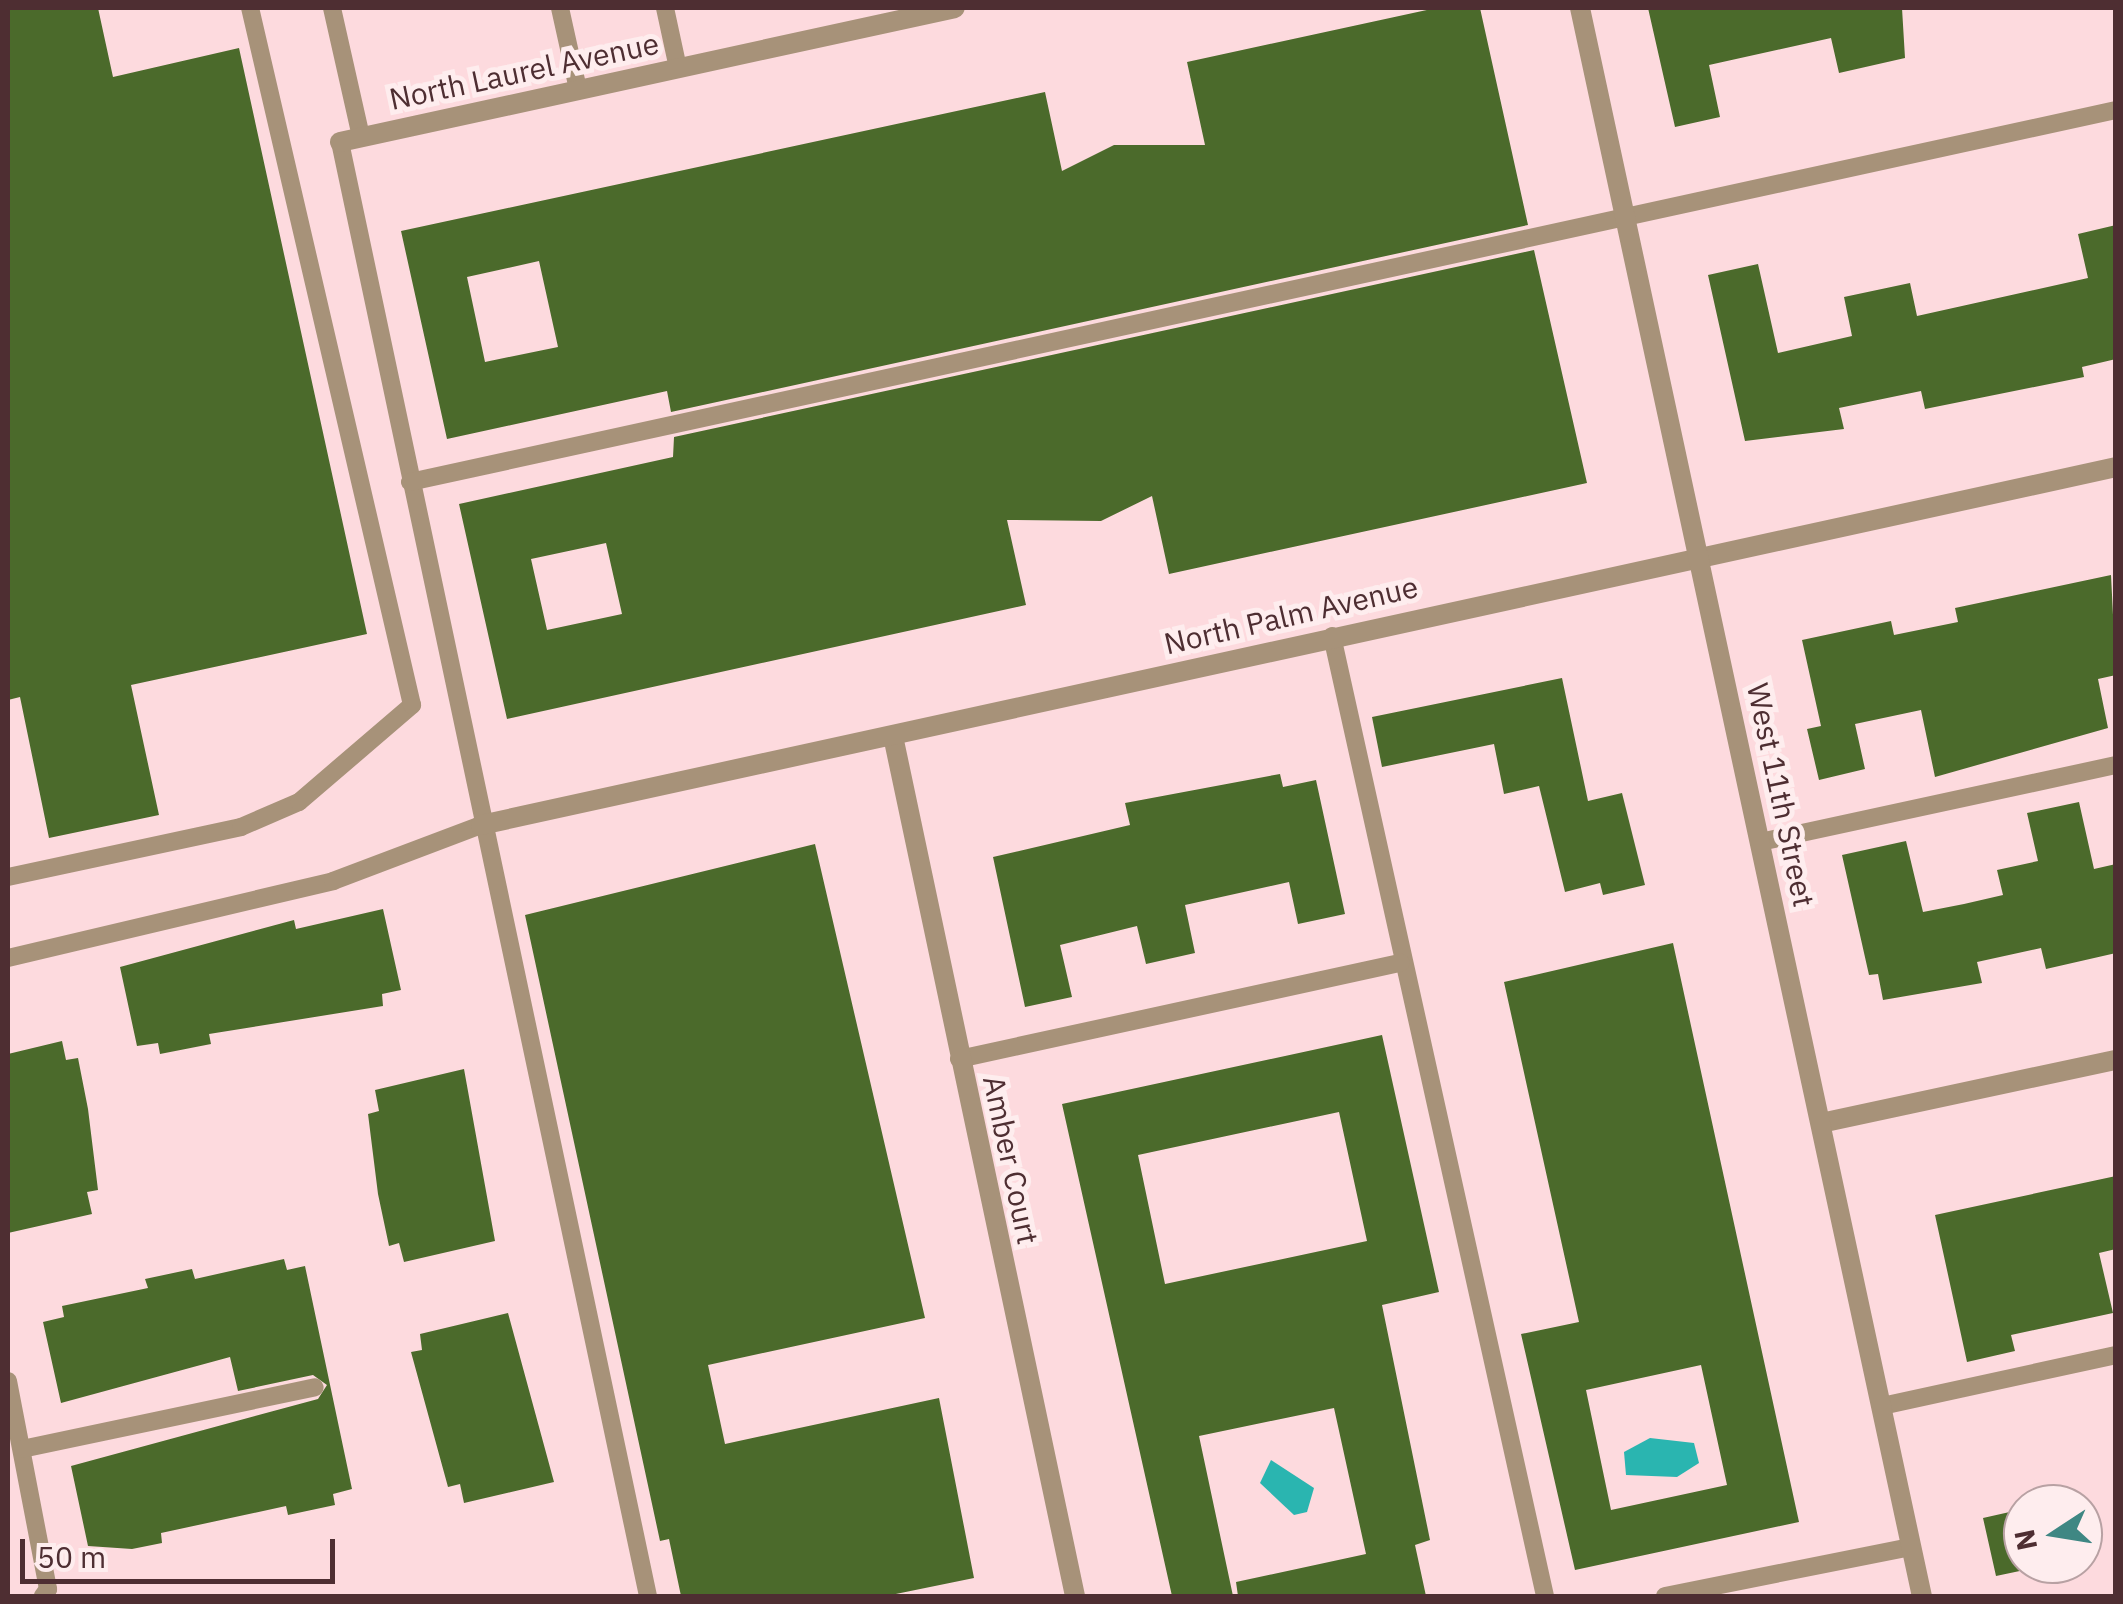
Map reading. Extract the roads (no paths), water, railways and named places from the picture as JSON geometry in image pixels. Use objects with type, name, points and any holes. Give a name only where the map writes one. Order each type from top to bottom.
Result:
[{"type":"street","name":"North Laurel Avenue","points":[[350,140],[956,8]]},
{"type":"street","name":"West 11th Street","points":[[1580,8],[1922,1596]]},
{"type":"street","name":"North Palm Avenue","points":[[481,825],[2116,467]]},
{"type":"street","name":"Amber Court","points":[[893,736],[958,1058],[1075,1596]]},
{"type":"street","points":[[1821,1123],[2116,1060]]},
{"type":"lane","points":[[8,877],[241,827],[298,802],[412,706],[250,8]]},
{"type":"lane","points":[[332,8],[350,140],[410,482],[648,1596]]},
{"type":"lane","points":[[560,8],[578,90]]},
{"type":"lane","points":[[665,8],[678,68]]},
{"type":"lane","points":[[410,482],[2116,110]]},
{"type":"lane","points":[[1332,636],[1401,963],[1545,1596]]},
{"type":"lane","points":[[1760,842],[2116,764]]},
{"type":"lane","points":[[8,958],[333,881],[481,825]]},
{"type":"lane","points":[[958,1058],[1401,963]]},
{"type":"lane","points":[[1882,1406],[2116,1356]]},
{"type":"lane","points":[[8,1381],[48,1589],[42,1596]]},
{"type":"lane","points":[[22,1449],[315,1387]]},
{"type":"lane","points":[[1665,1596],[1911,1547]]},
{"type":"water","points":[[1650,1438],[1694,1443],[1699,1463],[1677,1477],[1626,1475],[1624,1452]]},
{"type":"water","points":[[1271,1460],[1314,1488],[1307,1512],[1294,1515],[1260,1483]]}]
